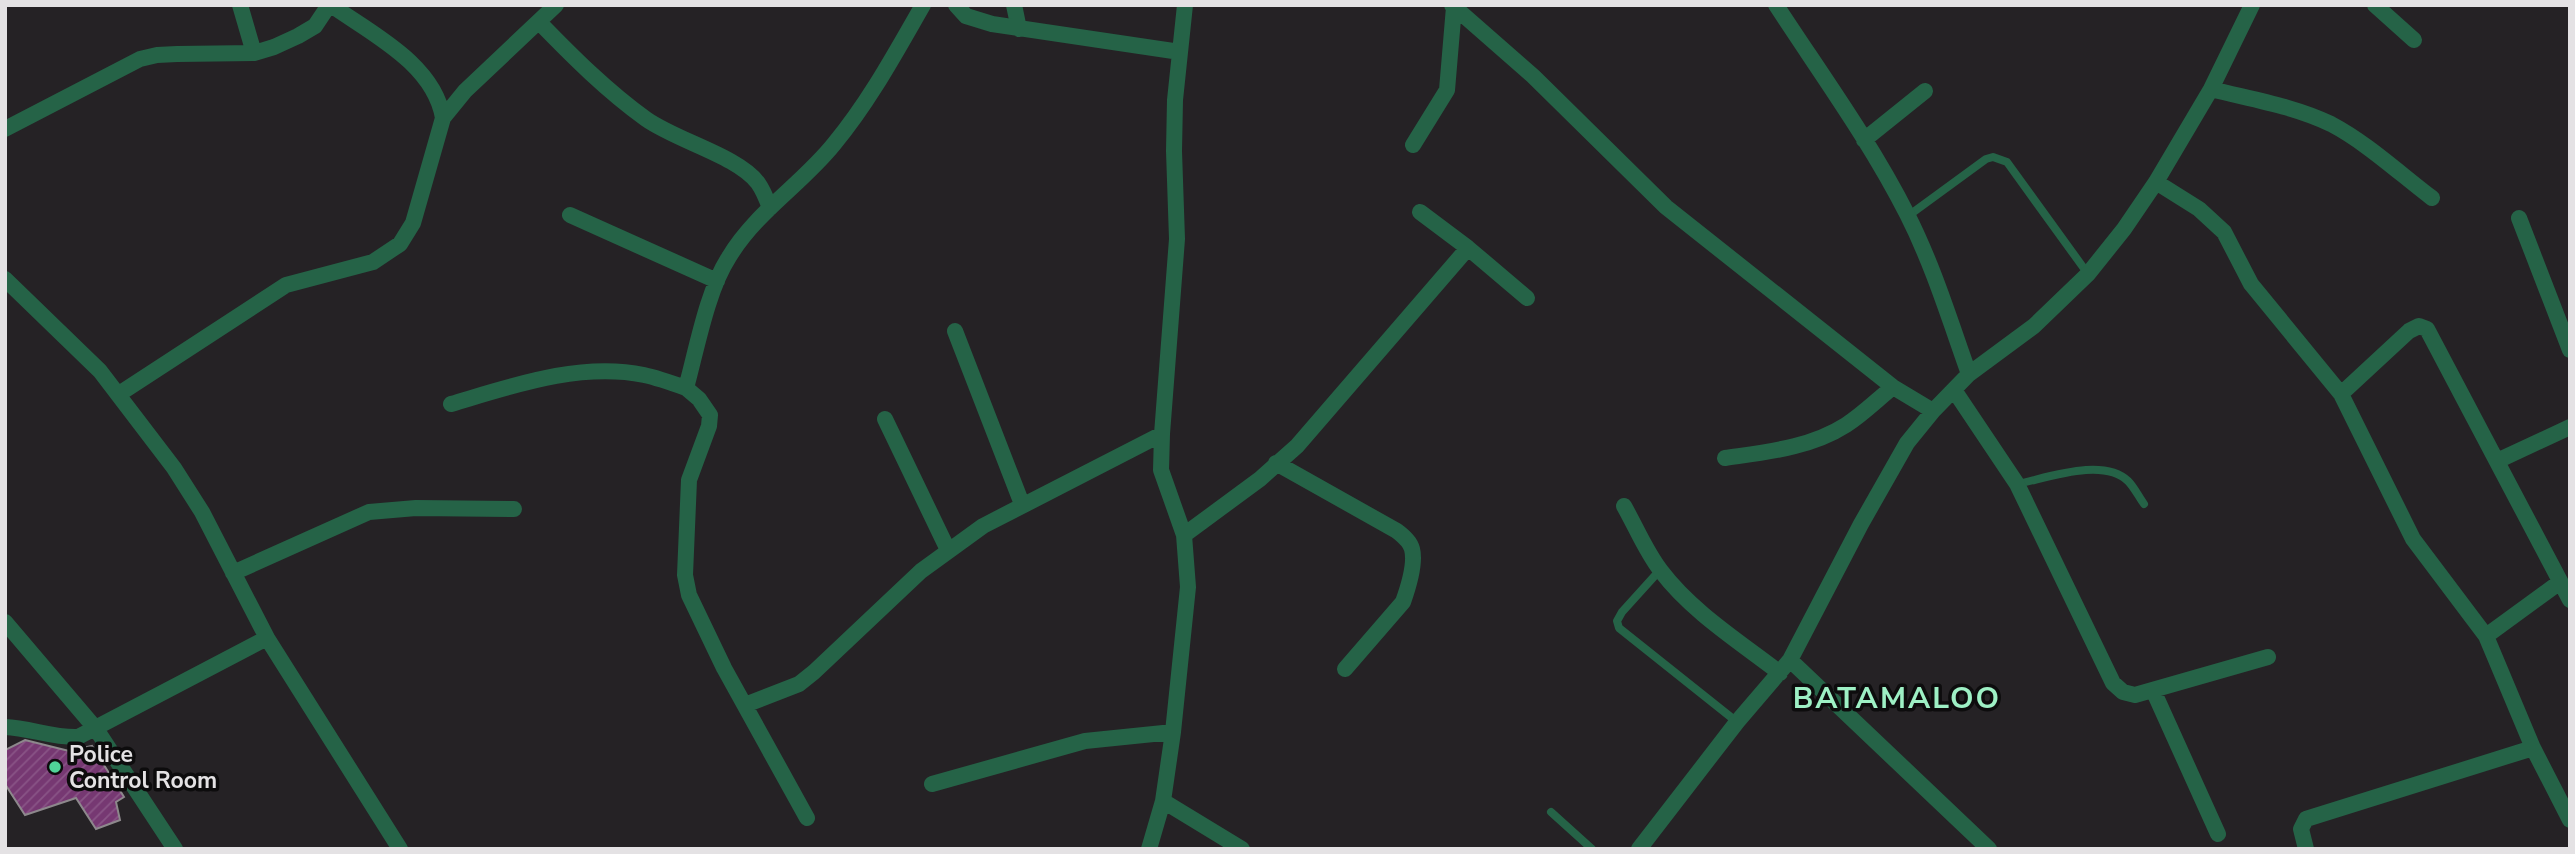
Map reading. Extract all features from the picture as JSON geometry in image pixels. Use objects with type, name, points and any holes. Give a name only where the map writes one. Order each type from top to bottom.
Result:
[{"type":"street","points":[[240,5],[254,52]]},
{"type":"street","points":[[5,129],[140,59],[167,54],[254,52],[299,36],[315,26],[330,5],[392,48],[422,73],[432,85],[440,102],[443,118]]},
{"type":"street","points":[[119,394],[286,285],[373,262],[400,244],[413,223],[443,118],[465,91],[556,5]]},
{"type":"street","points":[[686,388],[716,281],[727,258],[770,208],[833,146],[868,96],[923,5]]},
{"type":"street","points":[[956,5],[967,16],[977,20],[1019,29],[1180,52]]},
{"type":"street","points":[[1014,5],[1019,29]]},
{"type":"street","points":[[1149,849],[1163,801],[1188,587],[1184,535],[1161,470],[1177,239],[1174,150],[1185,5]]},
{"type":"street","points":[[1776,5],[1864,140],[1908,216],[1923,248],[1969,374]]},
{"type":"street","points":[[1639,849],[1737,722],[1790,660],[1900,454],[1933,411],[1969,374],[2034,326],[2088,274],[2124,229],[2156,182],[2211,89],[2252,5]]},
{"type":"street","points":[[2375,5],[2414,40]]},
{"type":"street","points":[[1413,145],[1447,90],[1453,6]]},
{"type":"street","points":[[1453,6],[1533,76],[1666,207],[1893,387],[1933,411]]},
{"type":"street","points":[[539,22],[600,84],[647,120],[669,135],[736,165],[749,174],[759,184],[770,208]]},
{"type":"street","points":[[2211,89],[2308,114],[2329,123],[2348,133],[2432,198]]},
{"type":"street","points":[[1864,140],[1925,91]]},
{"type":"street","points":[[2156,182],[2199,209],[2224,232],[2251,284],[2341,394],[2413,539],[2486,636],[2533,748],[2570,820]]},
{"type":"street","points":[[1420,212],[1527,298]]},
{"type":"street","points":[[570,215],[716,281]]},
{"type":"street","points":[[2519,218],[2570,350]]},
{"type":"street","points":[[1184,535],[1276,463],[1322,419],[1468,248]]},
{"type":"street","points":[[5,279],[100,371],[195,501],[267,638],[400,849]]},
{"type":"street","points":[[2341,394],[2409,331],[2420,326],[2427,328],[2570,600]]},
{"type":"street","points":[[955,331],[1022,504]]},
{"type":"street","points":[[451,404],[529,381],[579,373],[642,374],[686,388],[706,407],[710,415],[709,426],[689,480],[685,575],[689,595],[807,818]]},
{"type":"street","points":[[1725,458],[1782,450],[1828,435],[1847,424],[1893,387]]},
{"type":"street","points":[[1954,390],[2017,484],[2113,683],[2123,692],[2134,695],[2268,657]]},
{"type":"street","points":[[885,419],[948,550]]},
{"type":"street","points":[[2497,461],[2570,427]]},
{"type":"street","points":[[745,705],[799,684],[921,571],[983,526],[1162,433]]},
{"type":"street","points":[[1276,463],[1397,531],[1412,547],[1413,557],[1403,602],[1345,669]]},
{"type":"street","points":[[1624,506],[1660,570],[1694,606],[1780,673]]},
{"type":"street","points":[[233,573],[369,512],[416,508],[514,509]]},
{"type":"street","points":[[2486,636],[2560,582]]},
{"type":"street","points":[[5,622],[96,729],[175,849]]},
{"type":"street","points":[[5,727],[61,738],[78,737],[267,638]]},
{"type":"street","points":[[1790,660],[1989,849]]},
{"type":"street","points":[[2153,690],[2218,834]]},
{"type":"street","points":[[932,784],[1085,741],[1173,732]]},
{"type":"street","points":[[2306,849],[2301,829],[2306,818],[2533,748]]},
{"type":"street","points":[[1163,801],[1242,849]]},
{"type":"lane","points":[[1908,216],[1986,159],[2000,158],[2007,162],[2088,274]]},
{"type":"lane","points":[[2017,484],[2087,470],[2104,470],[2116,473],[2129,482],[2144,504]]},
{"type":"lane","points":[[1660,570],[1622,612],[1617,621],[1619,628],[1737,722]]},
{"type":"lane","points":[[1551,812],[1591,849]]},
{"type":"building","name":"Police Control Room","points":[[25,740],[69,751],[92,746],[124,797],[116,802],[120,820],[96,829],[76,798],[25,815],[5,784],[5,750]]},
{"type":"place","name":"Police Control Room","points":[[55,767]]},
{"type":"district","name":"BATAMALOO","points":[[1897,698]]}]
